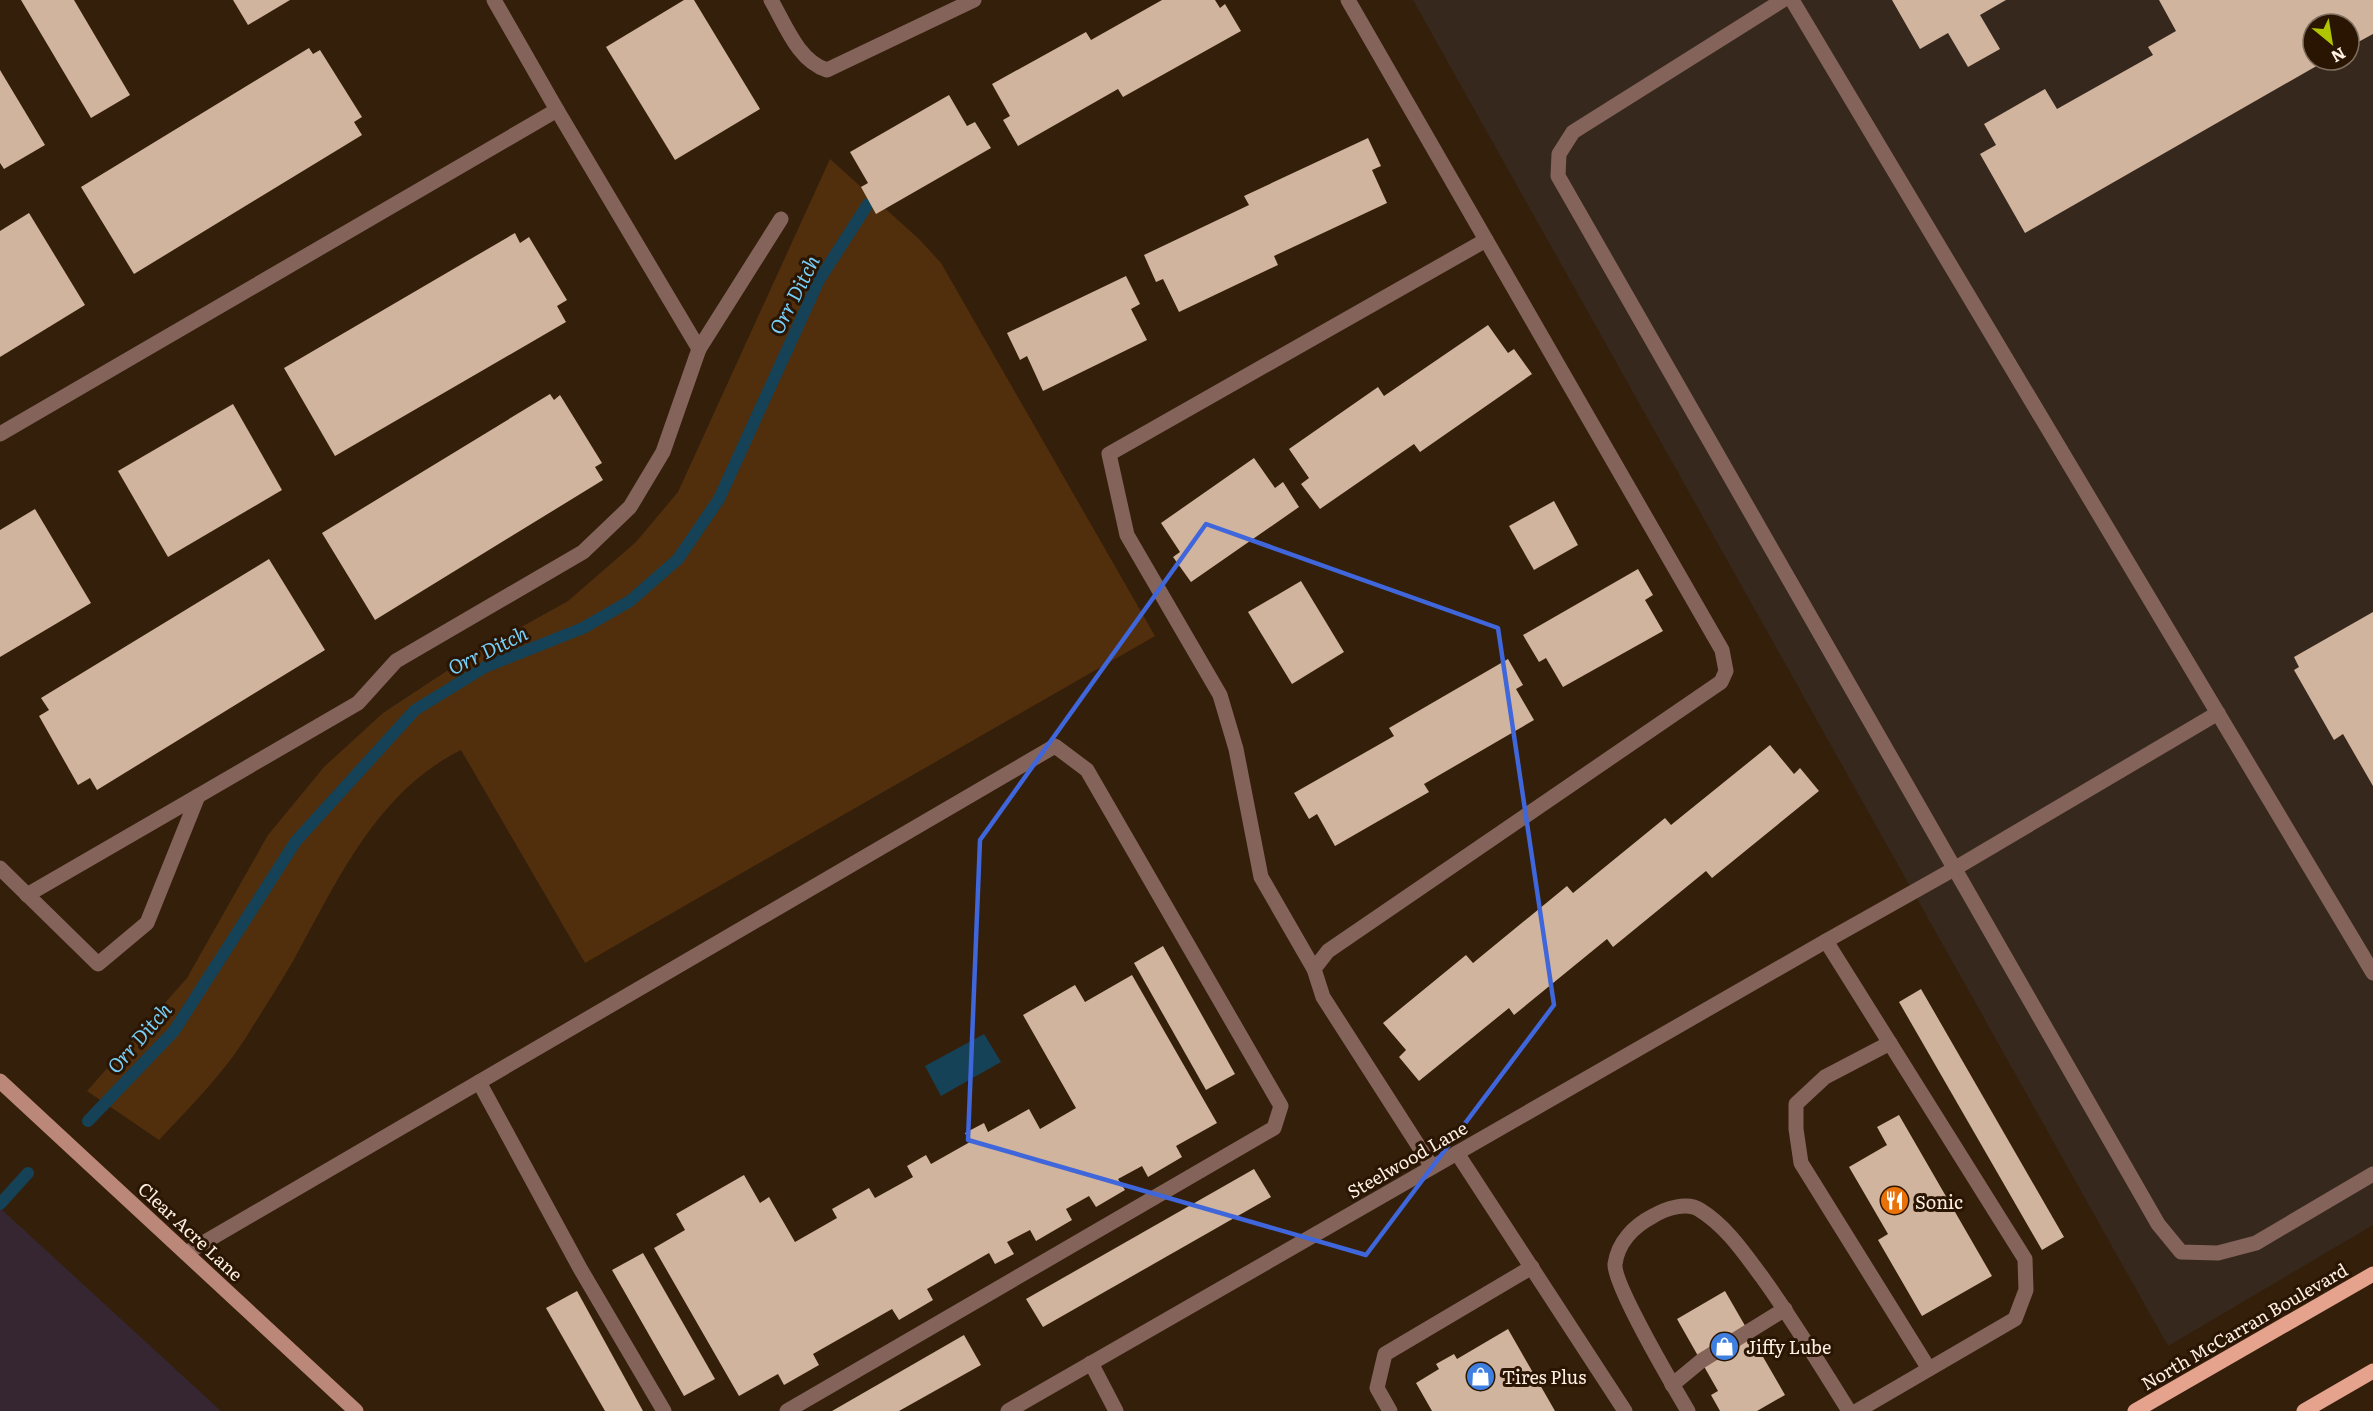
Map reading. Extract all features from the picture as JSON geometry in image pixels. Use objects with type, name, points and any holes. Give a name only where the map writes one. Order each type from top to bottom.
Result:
[{"type":"main road","name":"North McCarran Boulevard","points":[[2135,1411],[2373,1274]]},
{"type":"main road","points":[[2304,1411],[2373,1371]]},
{"type":"street","points":[[494,0],[699,349]]},
{"type":"street","points":[[771,0],[802,53],[816,66],[827,70],[974,0]]},
{"type":"street","points":[[1314,969],[1328,951],[1721,682],[1726,671],[1722,650],[1348,0]]},
{"type":"street","points":[[1783,0],[1573,132],[1559,154],[1558,176],[2158,1224],[2181,1252],[2218,1253],[2256,1243],[2373,1174]]},
{"type":"street","points":[[1792,0],[2373,973]]},
{"type":"street","points":[[0,434],[557,110]]},
{"type":"street","points":[[27,895],[358,703],[396,661],[583,552],[630,507],[663,452],[699,349],[781,219]]},
{"type":"street","points":[[1432,1167],[1323,997],[1314,969],[1261,877],[1236,749],[1220,695],[1127,535],[1109,454],[1486,240]]},
{"type":"street","name":"Steelwood Lane","points":[[1008,1411],[1954,869],[2218,713]]},
{"type":"street","points":[[186,1253],[1055,746],[1087,770],[1281,1106],[1274,1128],[788,1411]]},
{"type":"street","points":[[0,868],[98,964],[147,923],[198,796]]},
{"type":"street","points":[[1826,941],[2025,1259],[2026,1290],[2015,1319],[1857,1411]]},
{"type":"street","points":[[1890,1043],[1825,1077],[1796,1104],[1796,1129],[1801,1163],[1929,1369]]},
{"type":"street","name":"Clear Acre Lane","points":[[0,1081],[356,1411]]},
{"type":"street","points":[[479,1082],[581,1270],[664,1411]]},
{"type":"street","points":[[1457,1153],[1625,1411]]},
{"type":"street","points":[[1688,1411],[1622,1289],[1615,1265],[1625,1238],[1640,1223],[1660,1212],[1682,1206],[1699,1209],[1736,1241],[1785,1309],[1849,1411]]},
{"type":"street","points":[[1390,1411],[1377,1388],[1385,1354],[1532,1268]]},
{"type":"street","points":[[1672,1385],[1701,1361],[1785,1309]]},
{"type":"street","points":[[1091,1364],[1116,1411]]},
{"type":"highlighted area","points":[[1206,524],[1498,628],[1554,1005],[1366,1255],[968,1140],[980,840]]},
{"type":"shaded area","points":[[1413,0],[2373,0],[2373,1225],[2168,1346]]},
{"type":"shaded area","points":[[830,159],[919,239],[941,263],[1155,636],[585,963],[461,750],[431,768],[382,814],[343,871],[293,961],[236,1053],[159,1140],[87,1091],[187,978],[268,835],[324,767],[383,713],[468,657],[568,601],[636,542],[678,492]]},
{"type":"shaded area","points":[[0,1208],[221,1411],[0,1411]]},
{"type":"water","points":[[984,1034],[1001,1062],[941,1096],[925,1066]]},
{"type":"building","points":[[21,0],[74,0],[130,95],[91,118]]},
{"type":"building","points":[[233,0],[290,0],[248,25]]},
{"type":"building","points":[[684,0],[694,0],[760,109],[675,160],[606,47]]},
{"type":"building","points":[[1162,0],[1215,0],[1220,8],[1225,4],[1241,31],[1123,97],[1118,89],[1018,146],[1003,120],[1010,116],[992,84],[1086,32],[1091,40]]},
{"type":"building","points":[[1892,0],[2006,0],[1980,15],[2000,49],[1968,67],[1948,33],[1920,49]]},
{"type":"building","points":[[2159,0],[2373,0],[2373,34],[2361,40],[2361,12],[2301,12],[2301,72],[2306,72],[2025,233],[1980,154],[1996,145],[1984,124],[2045,89],[2057,109],[2153,55],[2148,47],[2176,31]]},
{"type":"building","points":[[309,48],[313,54],[320,50],[362,117],[354,122],[362,135],[134,274],[81,187]]},
{"type":"building","points":[[0,70],[45,145],[4,169],[0,163]]},
{"type":"building","points":[[949,95],[967,126],[975,122],[991,148],[876,214],[861,187],[868,183],[850,152]]},
{"type":"building","points":[[1368,138],[1381,166],[1372,170],[1387,203],[1274,256],[1278,265],[1179,312],[1163,279],[1156,282],[1144,255],[1249,205],[1244,196]]},
{"type":"building","points":[[29,213],[85,305],[0,357],[0,231]]},
{"type":"building","points":[[515,233],[520,243],[529,237],[567,300],[557,306],[566,322],[335,456],[284,368]]},
{"type":"building","points":[[1126,276],[1140,304],[1131,309],[1147,340],[1043,391],[1027,356],[1020,360],[1007,333]]},
{"type":"building","points":[[1488,325],[1508,353],[1514,349],[1532,374],[1420,452],[1414,444],[1320,509],[1301,484],[1309,478],[1289,449],[1378,387],[1384,396]]},
{"type":"building","points":[[550,394],[554,400],[560,395],[602,463],[595,467],[603,480],[375,620],[322,533]]},
{"type":"building","points":[[233,404],[282,490],[168,557],[118,471]]},
{"type":"building","points":[[1254,458],[1275,488],[1283,482],[1299,507],[1191,582],[1173,557],[1180,552],[1161,523]]},
{"type":"building","points":[[1554,501],[1578,545],[1534,570],[1509,526]]},
{"type":"building","points":[[35,509],[91,603],[0,657],[0,530]]},
{"type":"building","points":[[269,559],[325,650],[97,790],[90,778],[78,785],[39,716],[49,710],[41,698]]},
{"type":"building","points":[[1638,569],[1653,595],[1645,600],[1663,631],[1563,687],[1546,658],[1539,662],[1523,635]]},
{"type":"building","points":[[1301,581],[1344,652],[1292,684],[1248,612]]},
{"type":"building","points":[[2373,612],[2373,786],[2343,734],[2334,740],[2294,670],[2299,667],[2294,657]]},
{"type":"building","points":[[1508,659],[1523,685],[1516,689],[1534,720],[1424,784],[1429,792],[1335,846],[1317,814],[1309,819],[1294,793],[1394,736],[1389,728]]},
{"type":"building","points":[[1770,745],[1794,774],[1800,768],[1819,791],[1712,878],[1706,871],[1613,947],[1607,939],[1514,1015],[1509,1008],[1419,1081],[1399,1057],[1406,1050],[1383,1023],[1466,955],[1473,963],[1567,886],[1573,893],[1665,818],[1671,825]]},
{"type":"building","points":[[1163,946],[1235,1074],[1206,1090],[1134,963]]},
{"type":"building","points":[[1132,975],[1217,1123],[1176,1146],[1182,1157],[1148,1177],[1142,1166],[1118,1179],[1125,1190],[1096,1207],[1089,1196],[1066,1209],[1072,1220],[1036,1241],[1030,1230],[1007,1242],[1014,1254],[995,1264],[989,1253],[927,1289],[933,1300],[899,1320],[892,1309],[813,1354],[819,1365],[784,1385],[778,1374],[739,1396],[654,1248],[685,1230],[676,1214],[744,1175],[760,1203],[769,1197],[795,1242],[837,1218],[832,1209],[869,1188],[875,1198],[913,1177],[907,1166],[926,1155],[931,1164],[970,1142],[965,1133],[984,1123],[988,1132],[1029,1109],[1040,1129],[1076,1108],[1023,1015],[1075,985],[1085,1002]]},
{"type":"building","points":[[1921,989],[2064,1237],[2042,1250],[1899,1002]]},
{"type":"building","points":[[1899,1115],[1992,1276],[1922,1316],[1878,1240],[1888,1234],[1849,1167],[1887,1145],[1877,1127]]},
{"type":"building","points":[[1254,1169],[1271,1197],[1043,1327],[1026,1299]]},
{"type":"building","points":[[643,1253],[715,1379],[684,1396],[612,1270]]},
{"type":"building","points":[[577,1291],[643,1411],[605,1411],[546,1308]]},
{"type":"building","name":"Jiffy Lube","points":[[1725,1291],[1785,1395],[1757,1411],[1720,1411],[1711,1395],[1718,1391],[1677,1319]]},
{"type":"building","name":"Tires Plus","points":[[1508,1329],[1555,1411],[1432,1411],[1416,1383],[1439,1369],[1436,1364],[1454,1354],[1457,1359]]},
{"type":"building","points":[[964,1335],[981,1365],[899,1411],[832,1411]]},
{"type":"waterway","name":"Orr Ditch","points":[[88,1121],[174,1031],[296,841],[415,710],[485,667],[583,628],[630,601],[678,559],[719,499],[819,280],[868,204]]},
{"type":"waterway","name":"Orr Ditch","points":[[0,1204],[28,1173]]},
{"type":"place","name":"Sonic","points":[[1894,1201]]},
{"type":"place","name":"Jiffy Lube","points":[[1725,1346]]},
{"type":"place","name":"Tires Plus","points":[[1481,1376]]}]
